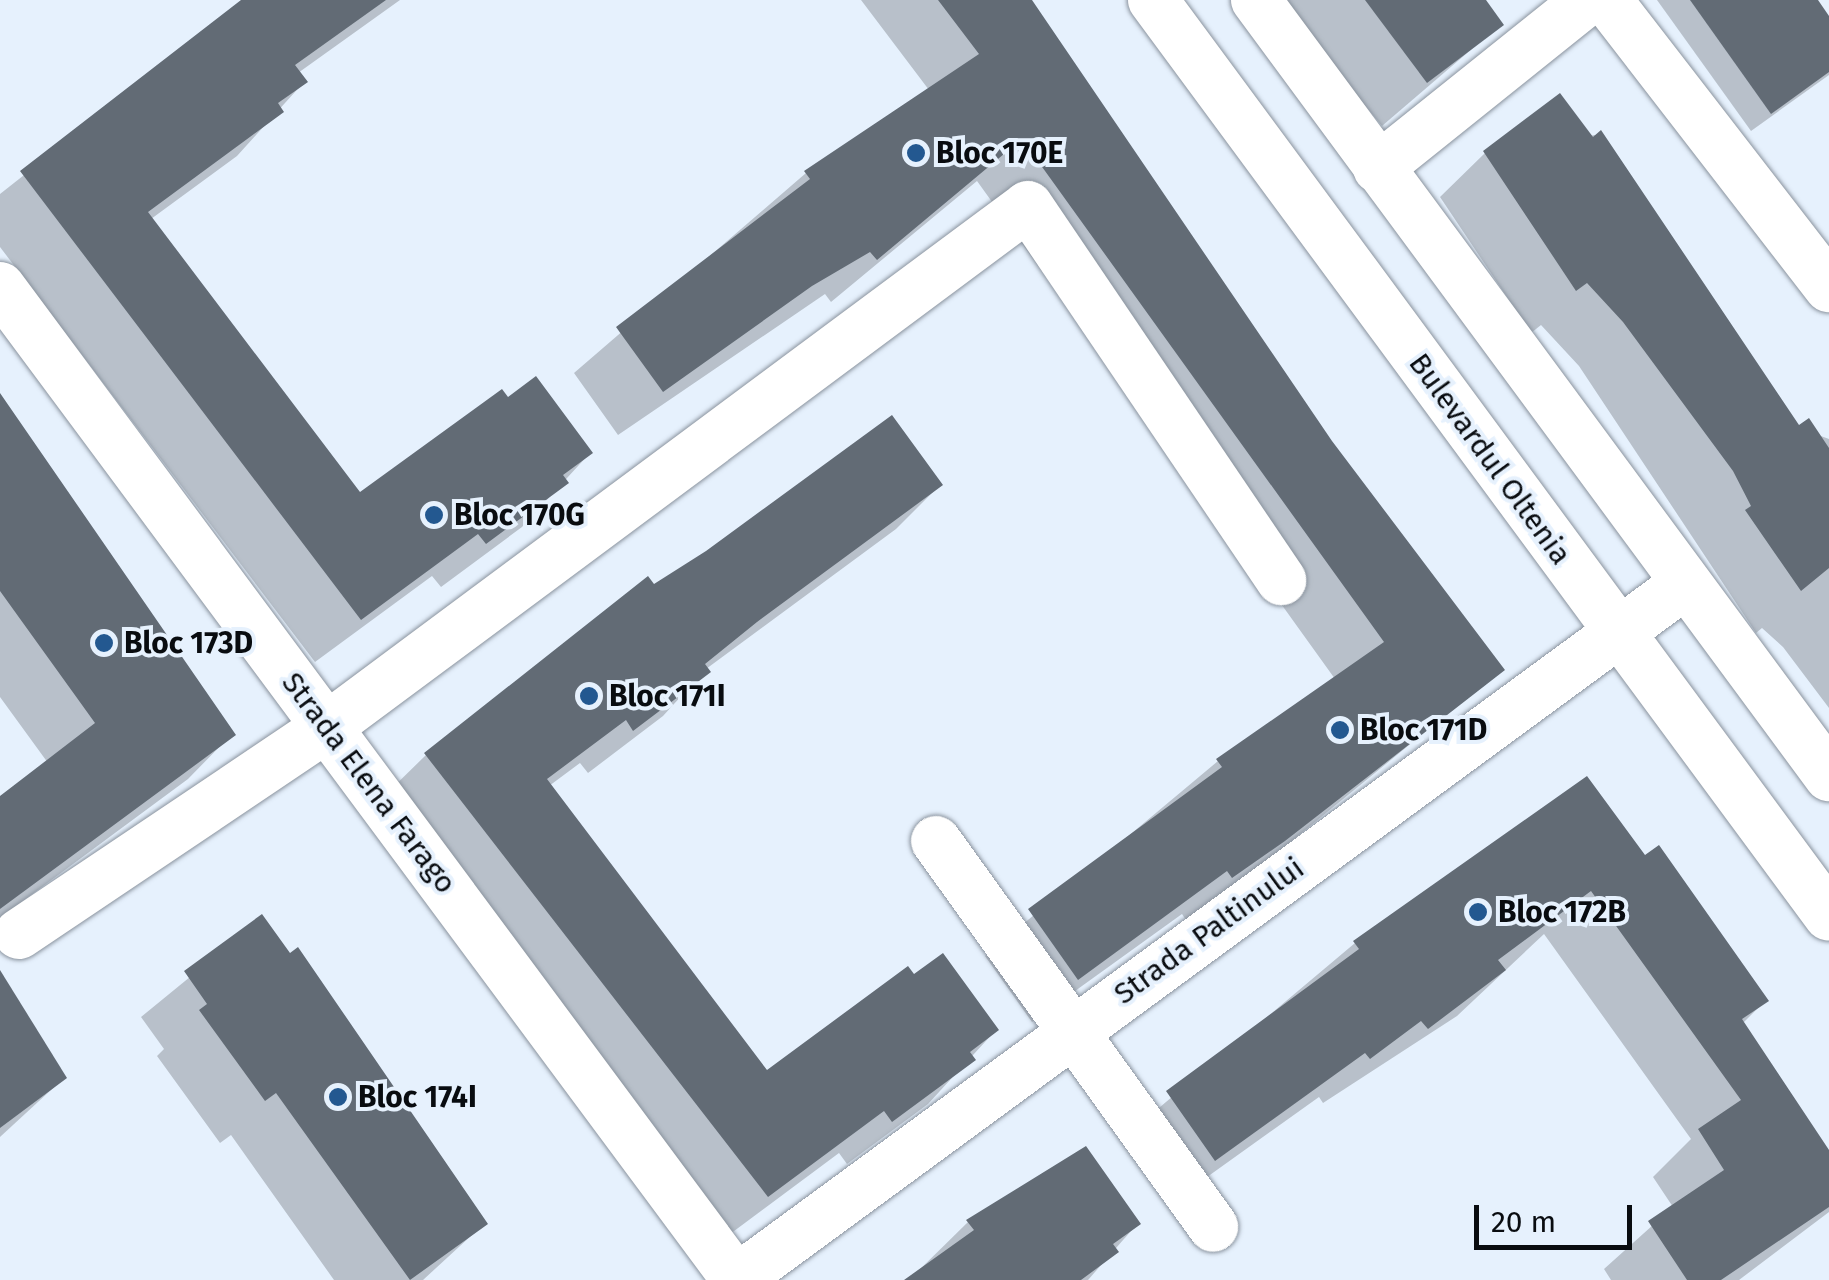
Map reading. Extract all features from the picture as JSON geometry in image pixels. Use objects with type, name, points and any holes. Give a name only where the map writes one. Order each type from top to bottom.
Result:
[{"type":"street","name":"Bulevardul Oltenia","points":[[1153,0],[1829,916]]},
{"type":"street","points":[[1256,0],[1829,776]]},
{"type":"street","points":[[1378,168],[1588,0]]},
{"type":"street","points":[[1606,0],[1829,288]]},
{"type":"street","points":[[19,934],[327,727],[1028,206],[1281,580]]},
{"type":"street","name":"Strada Elena Farago","points":[[0,287],[736,1280]]},
{"type":"street","name":"Strada Paltinului","points":[[736,1280],[1685,584]]},
{"type":"street","points":[[936,842],[1214,1228]]},
{"type":"building","points":[[241,0],[386,0],[295,65],[308,82],[278,103],[284,112],[148,212],[360,492],[502,389],[508,397],[536,376],[593,453],[563,475],[569,483],[486,544],[478,534],[361,620],[20,171]]},
{"type":"building","points":[[938,0],[1032,0],[1332,441],[1505,670],[1285,841],[1232,878],[1227,871],[1078,980],[1028,909],[1222,767],[1216,759],[1384,642],[1022,139],[877,260],[870,252],[812,286],[663,392],[616,327],[810,179],[804,171],[979,54]]},
{"type":"building","points":[[1365,0],[1486,0],[1504,25],[1427,83]]},
{"type":"building","points":[[1690,0],[1818,0],[1829,16],[1829,72],[1771,114]]},
{"type":"building","points":[[1560,93],[1593,137],[1601,130],[1799,425],[1809,418],[1829,448],[1829,568],[1801,591],[1745,510],[1751,506],[1733,471],[1623,322],[1587,283],[1576,291],[1483,151]]},
{"type":"building","points":[[0,393],[236,735],[0,909],[0,796],[95,723],[0,591]]},
{"type":"building","points":[[892,415],[943,485],[757,622],[705,664],[711,672],[633,731],[626,720],[547,779],[767,1070],[908,966],[914,974],[943,953],[999,1030],[970,1052],[976,1060],[892,1122],[884,1111],[768,1197],[424,753],[648,576],[654,584],[706,551]]},
{"type":"building","points":[[1587,776],[1645,855],[1659,845],[1769,1001],[1742,1019],[1829,1150],[1829,1207],[1721,1280],[1687,1280],[1648,1221],[1724,1170],[1698,1129],[1741,1100],[1591,891],[1498,960],[1506,970],[1428,1029],[1421,1021],[1370,1059],[1365,1053],[1215,1161],[1166,1091],[1359,949],[1353,941]]},
{"type":"building","name":"Bloc 174I","points":[[262,914],[290,953],[298,947],[488,1224],[410,1280],[276,1093],[265,1101],[199,1010],[207,1004],[184,971]]},
{"type":"building","points":[[0,970],[67,1078],[0,1128]]},
{"type":"building","points":[[1086,1146],[1141,1224],[1113,1244],[1119,1252],[1081,1280],[904,1280],[974,1230],[966,1220]]},
{"type":"place","name":"Bloc 170E","points":[[916,153]]},
{"type":"place","name":"Bloc 170G","points":[[434,515]]},
{"type":"place","name":"Bloc 173D","points":[[104,643]]},
{"type":"place","name":"Bloc 171I","points":[[589,696]]},
{"type":"place","name":"Bloc 171D","points":[[1340,730]]},
{"type":"place","name":"Bloc 172B","points":[[1478,912]]},
{"type":"place","name":"Bloc 174I","points":[[338,1097]]}]
